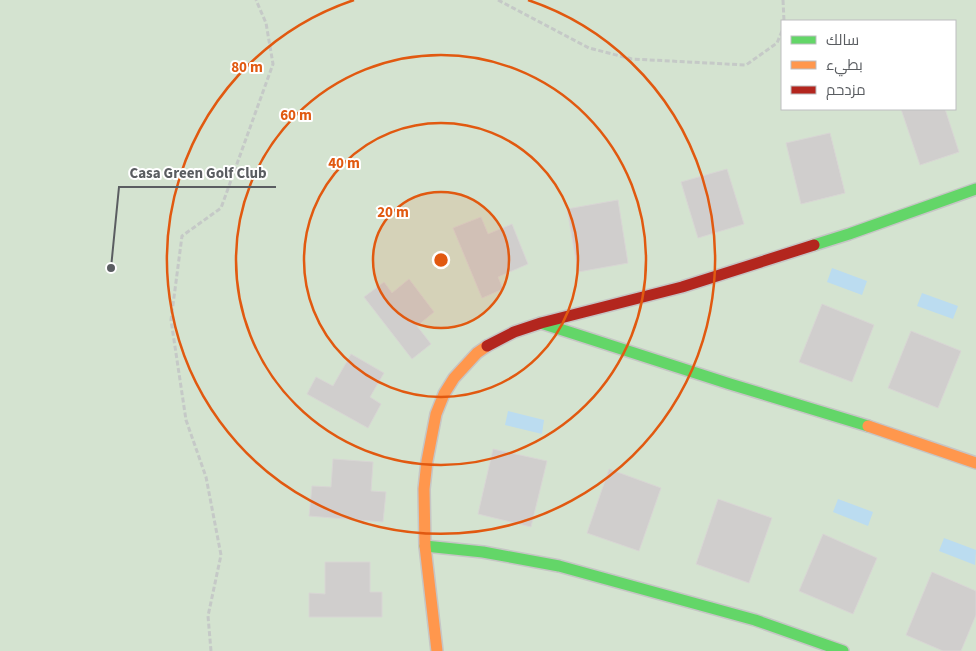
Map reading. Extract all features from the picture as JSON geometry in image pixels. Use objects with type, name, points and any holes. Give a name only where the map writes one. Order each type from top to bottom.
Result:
[{"type":"street","points":[[436,651],[425,546],[424,489],[427,461],[436,414],[444,394],[454,378],[477,353],[514,332],[541,323],[682,287],[849,234],[976,189]]},
{"type":"street","points":[[541,323],[729,384],[828,412],[976,463]]},
{"type":"street","points":[[425,546],[483,552],[559,566],[755,620],[843,651]]},
{"type":"path","points":[[211,651],[208,616],[221,555],[206,477],[186,420],[171,320],[182,236],[221,208],[273,64],[266,23],[256,0]]},
{"type":"path","points":[[498,0],[589,48],[632,59],[746,65],[777,43],[781,33]]},
{"type":"path","points":[[783,0],[784,20]]},
{"type":"green space","points":[[0,0],[976,0],[976,651],[0,651]]},
{"type":"water","points":[[832,268],[867,281],[862,295],[827,282]]},
{"type":"water","points":[[922,293],[958,306],[953,319],[917,306]]},
{"type":"water","points":[[508,411],[544,420],[542,434],[505,425]]},
{"type":"water","points":[[838,499],[873,512],[868,526],[833,512]]},
{"type":"water","points":[[944,538],[976,550],[975,565],[939,551]]},
{"type":"building","points":[[901,110],[945,110],[959,152],[920,165]]},
{"type":"building","points":[[830,133],[845,193],[801,204],[786,143]]},
{"type":"building","points":[[727,169],[744,224],[698,238],[681,182]]},
{"type":"building","points":[[618,200],[628,263],[578,272],[567,209]]},
{"type":"building","points":[[481,217],[488,234],[512,224],[528,264],[498,277],[503,289],[482,298],[453,228]]},
{"type":"building","points":[[409,279],[434,312],[417,326],[431,344],[412,359],[364,297],[384,282],[392,293]]},
{"type":"building","points":[[822,304],[874,325],[852,382],[799,362]]},
{"type":"building","points":[[911,331],[961,351],[938,408],[888,388]]},
{"type":"building","points":[[351,354],[384,373],[370,397],[381,404],[368,428],[307,394],[316,377],[333,386]]},
{"type":"building","points":[[493,449],[547,461],[531,527],[478,514]]},
{"type":"building","points":[[333,459],[373,462],[371,491],[386,492],[383,522],[309,516],[312,486],[331,487]]},
{"type":"building","points":[[609,469],[661,488],[639,551],[587,533]]},
{"type":"building","points":[[718,499],[772,518],[749,583],[696,564]]},
{"type":"building","points":[[823,534],[877,558],[853,614],[799,591]]},
{"type":"building","points":[[325,562],[370,562],[370,592],[382,592],[382,617],[309,617],[309,593],[325,594]]},
{"type":"building","points":[[932,572],[976,591],[976,615],[961,651],[943,651],[906,635]]},
{"type":"traffic: fast","points":[[814,245],[976,189]]},
{"type":"traffic: fast","points":[[541,323],[868,426]]},
{"type":"traffic: fast","points":[[425,546],[483,552],[559,566],[755,620],[843,651]]},
{"type":"traffic: slow","points":[[437,651],[425,546],[424,489],[427,461],[436,414],[444,394],[454,378],[477,353],[487,346]]},
{"type":"traffic: slow","points":[[868,426],[976,463]]},
{"type":"traffic: jam","points":[[487,346],[514,332],[541,323],[682,287],[814,245]]},
{"type":"place","name":"Casa Green Golf Club","points":[[111,268]]}]
